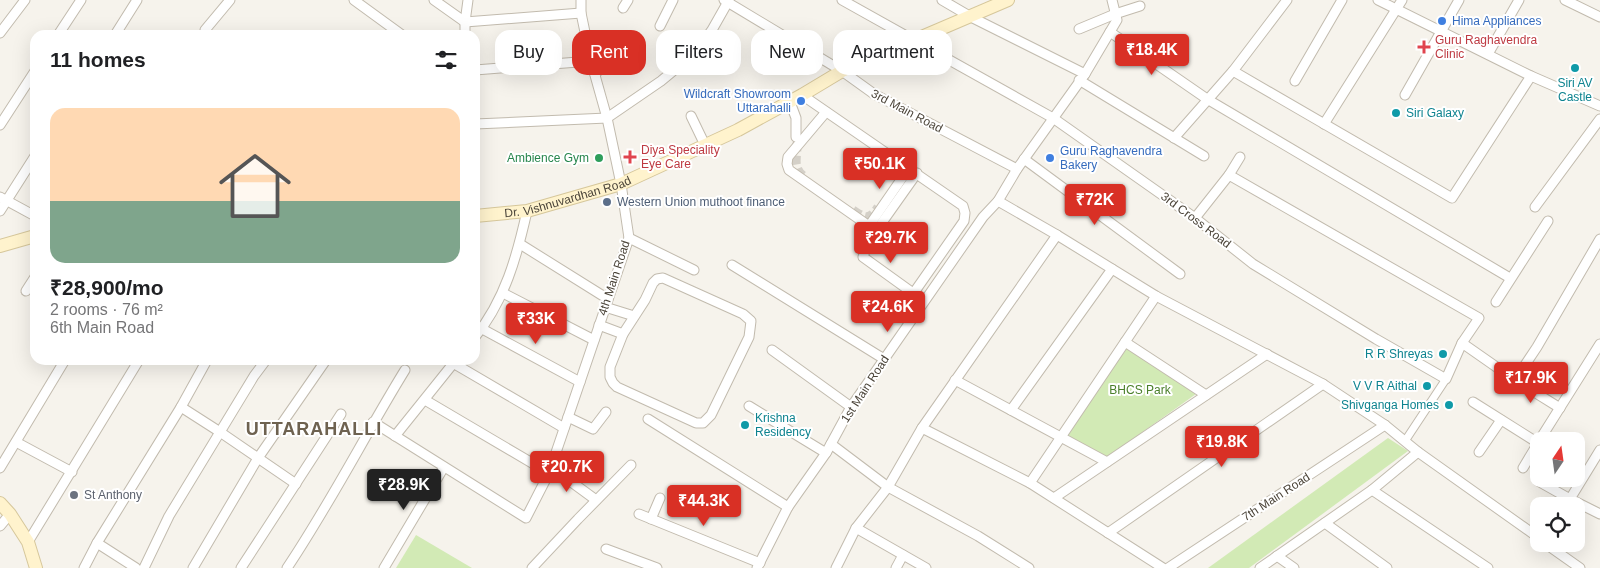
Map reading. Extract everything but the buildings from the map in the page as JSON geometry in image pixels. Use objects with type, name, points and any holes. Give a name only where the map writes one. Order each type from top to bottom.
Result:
[{"type":"main road","name":"Dr. Vishnuvardhan Road","points":[[938,30],[1008,0]]},
{"type":"main road","name":"Dr. Vishnuvardhan Road","points":[[480,216],[527,211],[621,184],[705,145],[796,99],[835,75]]},
{"type":"main road","points":[[0,246],[30,237]]},
{"type":"main road","points":[[0,503],[10,514],[28,542],[36,568]]},
{"type":"street","points":[[0,33],[25,0]]},
{"type":"street","points":[[61,30],[81,0]]},
{"type":"street","points":[[118,30],[137,0]]},
{"type":"street","points":[[205,30],[230,0]]},
{"type":"street","points":[[354,0],[395,30]]},
{"type":"street","points":[[434,0],[465,22],[581,13]]},
{"type":"street","points":[[465,30],[468,0]]},
{"type":"street","name":"4th Main Road","points":[[581,0],[581,13],[585,30]]},
{"type":"street","points":[[660,26],[673,0]]},
{"type":"street","points":[[842,0],[894,30]]},
{"type":"street","points":[[942,0],[1082,77],[1204,156]]},
{"type":"street","points":[[1112,0],[1115,14]]},
{"type":"street","points":[[1174,138],[1233,71],[1287,0]]},
{"type":"street","points":[[1295,81],[1342,0]]},
{"type":"street","points":[[1378,0],[1531,76],[1600,106]]},
{"type":"street","points":[[1324,124],[1402,0]]},
{"type":"street","points":[[1406,95],[1459,0]]},
{"type":"street","points":[[1488,54],[1519,0]]},
{"type":"street","points":[[1565,0],[1600,17]]},
{"type":"street","points":[[480,124],[607,118],[661,81],[696,52],[712,30],[727,1]]},
{"type":"street","name":"3rd Main Road","points":[[727,1],[833,66]]},
{"type":"street","points":[[1079,29],[1140,6]]},
{"type":"street","name":"1st Main Road","points":[[759,565],[788,507],[826,453],[851,407],[983,218],[998,202],[1017,169],[1082,77],[1117,20],[1115,14]]},
{"type":"street","points":[[1110,32],[1207,99],[1510,278]]},
{"type":"street","points":[[480,70],[572,62]]},
{"type":"street","name":"3rd Cross Road","points":[[952,62],[1053,118],[1196,218],[1253,264],[1446,379]]},
{"type":"street","points":[[1233,71],[1452,198],[1531,76]]},
{"type":"street","name":"4th Main Road","points":[[444,467],[526,518],[550,470],[629,238],[621,184],[607,118],[595,75]]},
{"type":"street","name":"3rd Main Road","points":[[848,75],[874,94],[1017,169]]},
{"type":"street","points":[[0,125],[30,79]]},
{"type":"street","points":[[796,137],[796,99],[826,112],[963,206],[965,213],[964,221],[914,294]]},
{"type":"street","points":[[826,112],[788,157],[787,164],[789,170],[869,226],[870,239]]},
{"type":"street","points":[[691,116],[705,145]]},
{"type":"street","points":[[1535,207],[1600,119]]},
{"type":"street","points":[[1196,218],[1229,175],[1240,157]]},
{"type":"street","points":[[1024,159],[1180,274]]},
{"type":"street","points":[[0,211],[3,199],[30,163]]},
{"type":"street","points":[[869,226],[913,170]]},
{"type":"street","points":[[913,170],[870,239],[863,257],[924,301]]},
{"type":"street","points":[[1229,175],[1479,318],[1462,343],[1446,379],[1405,441]]},
{"type":"street","points":[[3,199],[30,213]]},
{"type":"street","points":[[998,202],[1057,235],[1156,296],[1323,384],[1385,425],[1418,452],[1530,532]]},
{"type":"street","points":[[480,324],[503,293],[520,244],[527,211]]},
{"type":"street","points":[[1496,302],[1548,220]]},
{"type":"street","points":[[836,568],[856,528],[888,486],[922,428],[1057,235]]},
{"type":"street","points":[[629,238],[694,270]]},
{"type":"street","points":[[1515,380],[1537,347],[1600,239]]},
{"type":"street","points":[[520,244],[606,303],[634,316]]},
{"type":"street","points":[[732,265],[884,359]]},
{"type":"street","points":[[1011,410],[1112,269]]},
{"type":"street","points":[[663,278],[742,314],[751,321],[749,336],[708,420],[703,423],[696,423],[613,383],[610,377],[610,368],[623,334],[634,316],[645,300],[653,283],[657,279],[663,278]]},
{"type":"street","points":[[26,291],[30,285]]},
{"type":"street","points":[[503,293],[594,340]]},
{"type":"street","points":[[1030,483],[1156,296]]},
{"type":"street","points":[[599,325],[623,334]]},
{"type":"street","points":[[480,328],[580,382]]},
{"type":"street","points":[[1125,342],[1206,395]]},
{"type":"street","points":[[1462,343],[1515,380],[1560,408]]},
{"type":"street","points":[[1545,432],[1600,344]]},
{"type":"street","points":[[772,350],[851,407]]},
{"type":"street","points":[[1054,498],[1267,354]]},
{"type":"street","points":[[0,468],[62,365]]},
{"type":"street","points":[[28,542],[135,365]]},
{"type":"street","points":[[84,568],[97,542],[204,365]]},
{"type":"street","points":[[144,568],[169,516],[263,365]]},
{"type":"street","points":[[193,568],[258,458],[323,365]]},
{"type":"street","points":[[396,436],[453,365]]},
{"type":"street","points":[[460,365],[564,428]]},
{"type":"street","points":[[287,568],[322,513],[373,422],[405,370]]},
{"type":"street","points":[[955,380],[1107,462]]},
{"type":"street","points":[[1108,533],[1323,384]]},
{"type":"street","points":[[425,400],[550,470],[596,500]]},
{"type":"street","points":[[1473,402],[1530,437]]},
{"type":"street","points":[[749,406],[826,453]]},
{"type":"street","points":[[180,407],[296,484]]},
{"type":"street","points":[[568,417],[593,430],[606,412]]},
{"type":"street","points":[[241,568],[341,414]]},
{"type":"street","points":[[648,419],[788,507]]},
{"type":"street","points":[[1479,452],[1501,420]]},
{"type":"street","points":[[373,422],[444,467],[384,568]]},
{"type":"street","name":"7th Main Road","points":[[1168,568],[1385,425]]},
{"type":"street","points":[[922,428],[1030,483],[1163,568]]},
{"type":"street","points":[[16,442],[72,472]]},
{"type":"street","points":[[831,444],[888,486],[978,536],[1029,568]]},
{"type":"street","points":[[1571,497],[1600,450]]},
{"type":"street","points":[[1260,568],[1372,490],[1418,452]]},
{"type":"street","points":[[1523,468],[1530,457]]},
{"type":"street","points":[[532,568],[631,465]]},
{"type":"street","points":[[1550,488],[1566,497]]},
{"type":"street","points":[[1372,490],[1488,568]]},
{"type":"street","points":[[651,519],[660,498]]},
{"type":"street","points":[[1585,506],[1600,514]]},
{"type":"street","points":[[0,526],[10,514]]},
{"type":"street","points":[[639,514],[759,565]]},
{"type":"street","points":[[1324,523],[1387,568]]},
{"type":"street","points":[[856,528],[926,568]]},
{"type":"street","points":[[97,542],[136,568]]},
{"type":"street","points":[[606,550],[657,568]]},
{"type":"street","points":[[1557,552],[1580,568]]},
{"type":"street","points":[[896,568],[902,555]]},
{"type":"street","points":[[1277,556],[1294,568]]},
{"type":"green space","name":"BHCS Park","points":[[1131,342],[1203,389],[1106,458],[1066,436]]},
{"type":"green space","points":[[1388,438],[1408,451],[1249,568],[1208,568]]},
{"type":"green space","points":[[416,535],[472,568],[396,568]]},
{"type":"tunnel","points":[[797,142],[797,166],[798,170],[805,177]]},
{"type":"tunnel","points":[[853,210],[867,217],[872,215],[878,207]]},
{"type":"place","name":"Hima Appliances","points":[[1442,21]]},
{"type":"place","name":"Guru Raghavendra Clinic","points":[[1424,47]]},
{"type":"place","name":"Siri AV Castle","points":[[1575,68]]},
{"type":"place","name":"Wildcraft Showroom Uttarahalli","points":[[801,101]]},
{"type":"place","name":"Siri Galaxy","points":[[1396,113]]},
{"type":"place","name":"Diya Speciality Eye Care","points":[[630,157]]},
{"type":"place","name":"Ambience Gym","points":[[599,158]]},
{"type":"place","name":"Guru Raghavendra Bakery","points":[[1050,158]]},
{"type":"place","name":"Western Union muthoot finance","points":[[607,202]]},
{"type":"place","name":"R R Shreyas","points":[[1443,354]]},
{"type":"place","name":"V V R Aithal","points":[[1427,386]]},
{"type":"place","name":"Shivganga Homes","points":[[1449,405]]},
{"type":"place","name":"Krishna Residency","points":[[745,425]]},
{"type":"place","name":"St Anthony","points":[[74,495]]},
{"type":"district","name":"UTTARAHALLI","points":[[314,429]]}]
